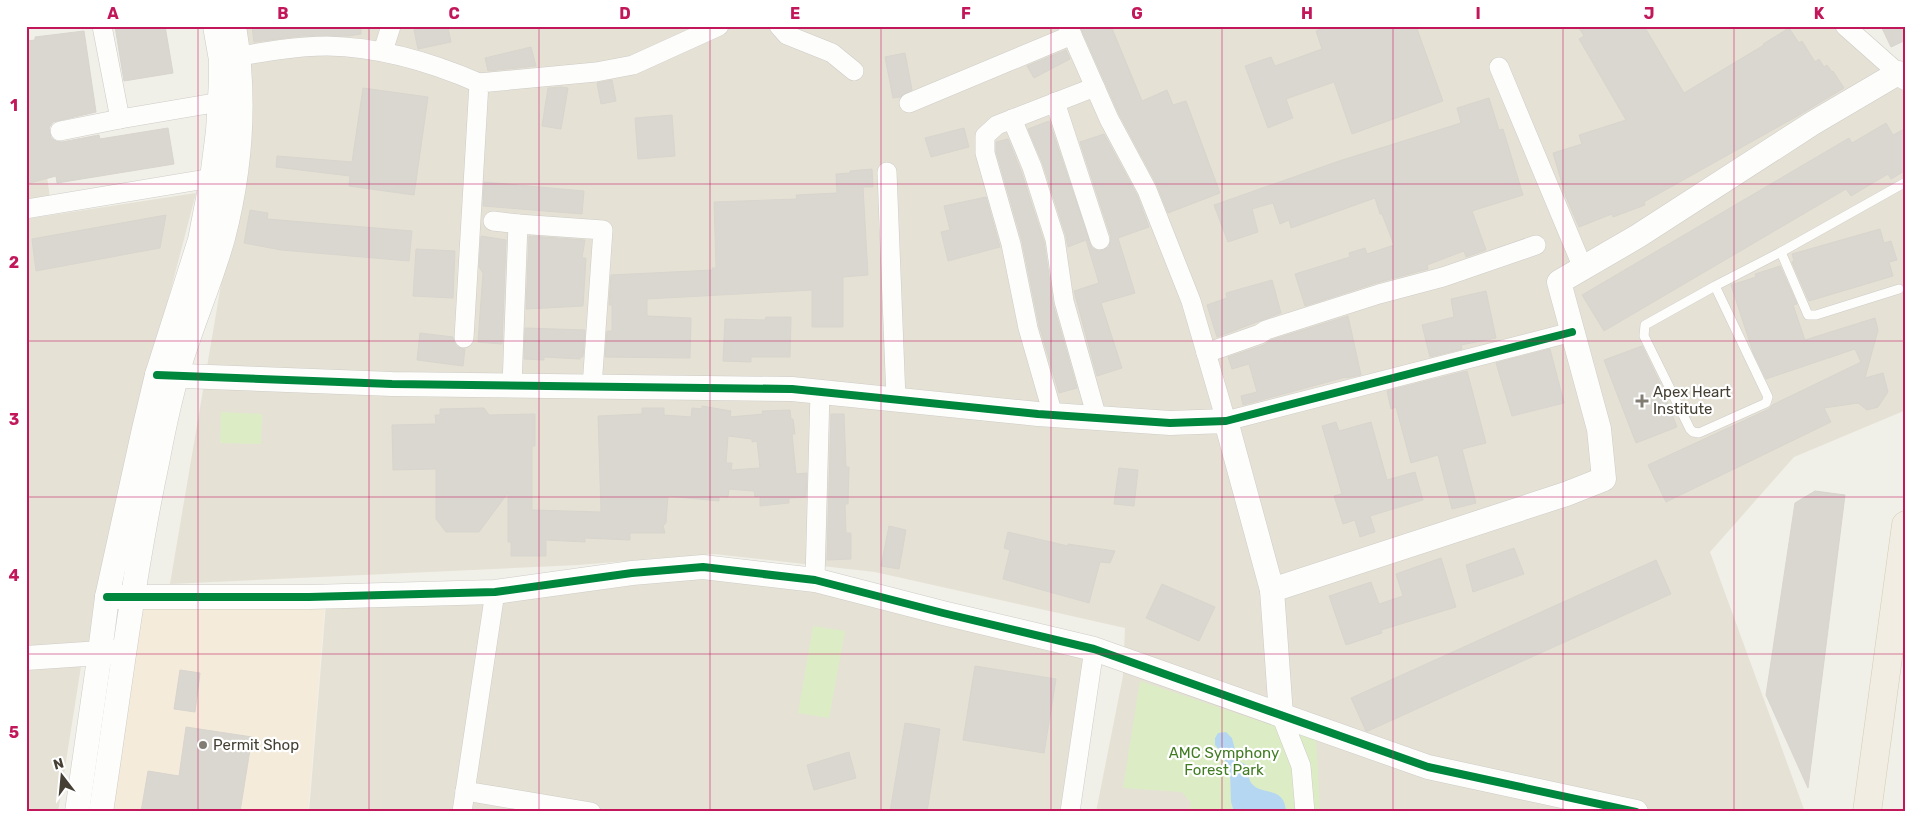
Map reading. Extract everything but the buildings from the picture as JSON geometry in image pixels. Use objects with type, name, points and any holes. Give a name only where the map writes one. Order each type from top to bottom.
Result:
[{"type":"main road","points":[[1867,812],[1906,525]]},
{"type":"street","points":[[102,26],[120,119]]},
{"type":"street","points":[[101,812],[125,652],[131,597],[158,459],[167,376],[200,240],[224,178],[241,110],[230,58],[214,26]]},
{"type":"street","points":[[224,178],[220,102],[230,58],[234,26]]},
{"type":"street","points":[[382,51],[391,26]]},
{"type":"street","points":[[230,58],[283,49],[327,46],[382,51],[444,68],[479,83],[596,72],[633,65],[719,26]]},
{"type":"street","points":[[779,26],[787,36],[832,53],[854,71]]},
{"type":"street","points":[[1272,590],[1566,494],[1604,479],[1599,429],[1559,282],[1638,236],[1813,123],[1902,76],[1845,26]]},
{"type":"street","points":[[909,103],[1070,31],[1109,119],[1147,190],[1191,301],[1272,590],[1281,715],[1300,766],[1305,812]]},
{"type":"street","points":[[1499,67],[1582,268]]},
{"type":"street","points":[[464,338],[479,83]]},
{"type":"street","points":[[1053,415],[1028,328],[1011,244],[985,153],[985,136],[997,125],[1095,87]]},
{"type":"street","points":[[60,131],[220,102]]},
{"type":"street","points":[[1055,102],[1100,240]]},
{"type":"street","points":[[1012,119],[1032,167],[1055,239],[1064,300],[1097,418]]},
{"type":"street","points":[[886,172],[896,399]]},
{"type":"street","points":[[26,209],[224,178]]},
{"type":"street","points":[[493,221],[603,230],[592,387]]},
{"type":"street","points":[[512,386],[518,224]]},
{"type":"street","points":[[1206,352],[1266,330],[1379,294],[1443,277],[1536,245]]},
{"type":"street","points":[[167,376],[392,384],[792,389],[1053,415],[1170,423],[1226,421],[1572,332]]},
{"type":"street","points":[[77,812],[107,597],[144,429],[167,376]]},
{"type":"street","points":[[815,580],[820,392]]},
{"type":"street","points":[[107,597],[309,597],[495,592],[632,573],[703,567],[815,580],[1094,649],[1428,767],[1636,812]]},
{"type":"street","points":[[462,812],[495,592]]},
{"type":"street","points":[[1070,812],[1094,649]]},
{"type":"street","points":[[26,658],[100,652],[125,652]]},
{"type":"street","points":[[465,790],[591,812]]},
{"type":"lane","points":[[1715,286],[1768,397],[1766,404],[1699,433],[1693,432],[1690,429],[1644,336],[1643,330],[1645,325],[1715,286],[1781,252],[1906,182]]},
{"type":"lane","points":[[1781,252],[1808,315],[1816,315],[1899,289]]},
{"type":"shaded area","points":[[26,26],[50,198],[26,201]]},
{"type":"shaded area","points":[[240,26],[1854,26],[1906,87],[1906,410],[1794,457],[1710,552],[1805,812],[1096,812],[1123,676],[1125,628],[875,572],[714,554],[578,565],[170,584],[238,185]]},
{"type":"shaded area","points":[[196,193],[148,377],[93,644],[26,651],[26,219]]},
{"type":"shaded area","points":[[701,577],[816,588],[1086,655],[1063,812],[309,812],[326,604]]},
{"type":"shaded area","points":[[139,604],[325,604],[308,812],[112,812]]},
{"type":"shaded area","points":[[82,660],[58,812],[26,812],[26,667]]},
{"type":"green space","points":[[221,412],[262,414],[261,444],[220,443]]},
{"type":"green space","points":[[813,626],[845,631],[829,718],[798,713]]},
{"type":"green space","name":"AMC Symphony Forest Park","points":[[1140,681],[1316,740],[1320,812],[1188,812],[1191,803],[1182,792],[1123,788]]},
{"type":"water","points":[[1226,732],[1232,738],[1238,761],[1247,765],[1250,781],[1259,789],[1276,794],[1281,798],[1286,812],[1234,812],[1231,802],[1230,771],[1221,752],[1215,745],[1215,738],[1218,733]]},
{"type":"cycle path","points":[[157,375],[392,384],[792,389],[1038,414],[1170,423],[1226,421],[1572,332]]},
{"type":"cycle path","points":[[107,597],[309,597],[495,592],[632,573],[703,567],[815,580],[1094,649],[1428,767],[1636,812]]},
{"type":"place","name":"Apex Heart Institute","points":[[1642,401]]},
{"type":"place","name":"Permit Shop","points":[[203,745]]}]
